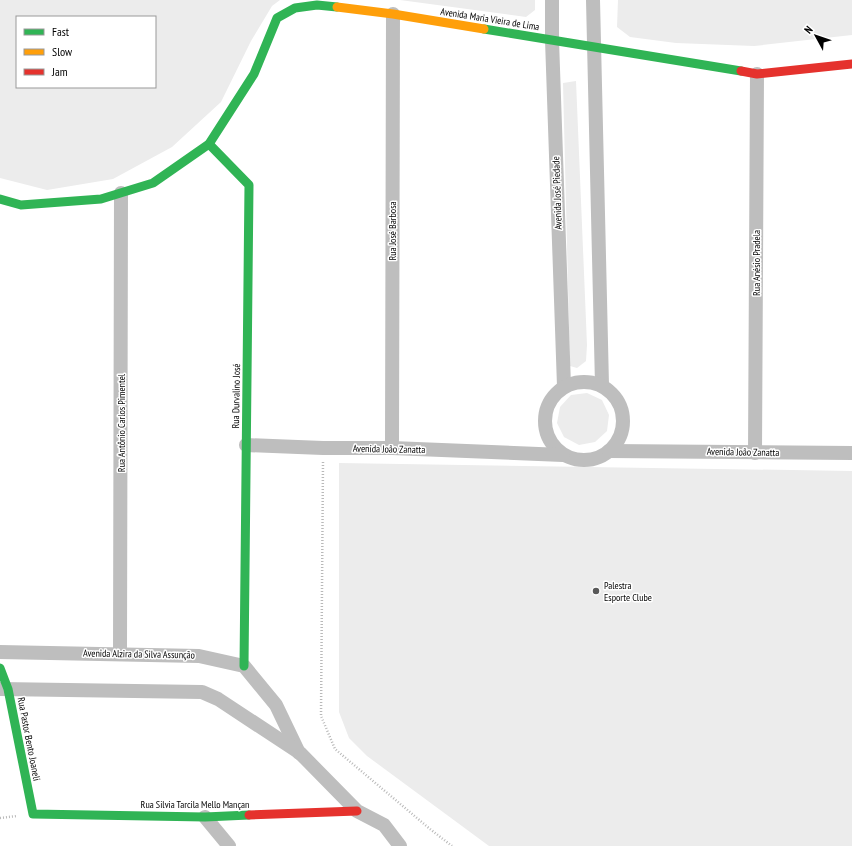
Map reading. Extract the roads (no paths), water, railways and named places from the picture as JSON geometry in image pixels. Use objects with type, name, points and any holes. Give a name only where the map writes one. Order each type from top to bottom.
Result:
[{"type":"street","name":"Avenida José Piedade","points":[[552,0],[552,40],[564,386]]},
{"type":"street","points":[[593,0],[602,385]]},
{"type":"street","name":"Avenida Maria Vieira de Lima","points":[[0,199],[21,205],[101,199],[153,183],[209,144],[254,74],[277,18],[295,8],[317,5],[393,14],[757,74],[852,64]]},
{"type":"street","name":"Rua José Barbosa","points":[[392,448],[393,14]]},
{"type":"street","name":"Rua Anésio Pradela","points":[[755,452],[757,74]]},
{"type":"street","name":"Rua Durvalino José","points":[[209,144],[249,185],[244,666]]},
{"type":"street","name":"Rua Antônio Carlos Pimentel","points":[[120,653],[121,193]]},
{"type":"street","points":[[590,381],[602,385],[612,393],[620,404],[623,416],[622,429],[618,441],[609,451],[598,458],[586,460],[574,459],[563,455],[554,448],[544,427],[544,415],[548,403],[555,393],[564,386],[577,382],[590,381]]},
{"type":"street","points":[[622,429],[634,451]]},
{"type":"street","points":[[531,454],[548,438]]},
{"type":"street","name":"Avenida João Zanatta","points":[[246,445],[323,448],[392,448],[563,455]]},
{"type":"street","name":"Avenida João Zanatta","points":[[609,451],[852,454]]},
{"type":"street","name":"Avenida Alzira da Silva Assunção","points":[[0,652],[120,653],[199,656],[244,666]]},
{"type":"street","points":[[244,666],[276,705],[300,753]]},
{"type":"street","name":"Rua Pastor Bento Joaneli","points":[[0,668],[33,814]]},
{"type":"street","points":[[4,689],[202,692],[218,699],[300,753],[357,811],[384,825],[400,846]]},
{"type":"street","name":"Rua Silvia Tarcila Mello Mançan","points":[[33,814],[205,817],[357,811]]},
{"type":"street","points":[[205,817],[229,846]]},
{"type":"place","name":"Palestra Esporte Clube","points":[[596,591]]}]
